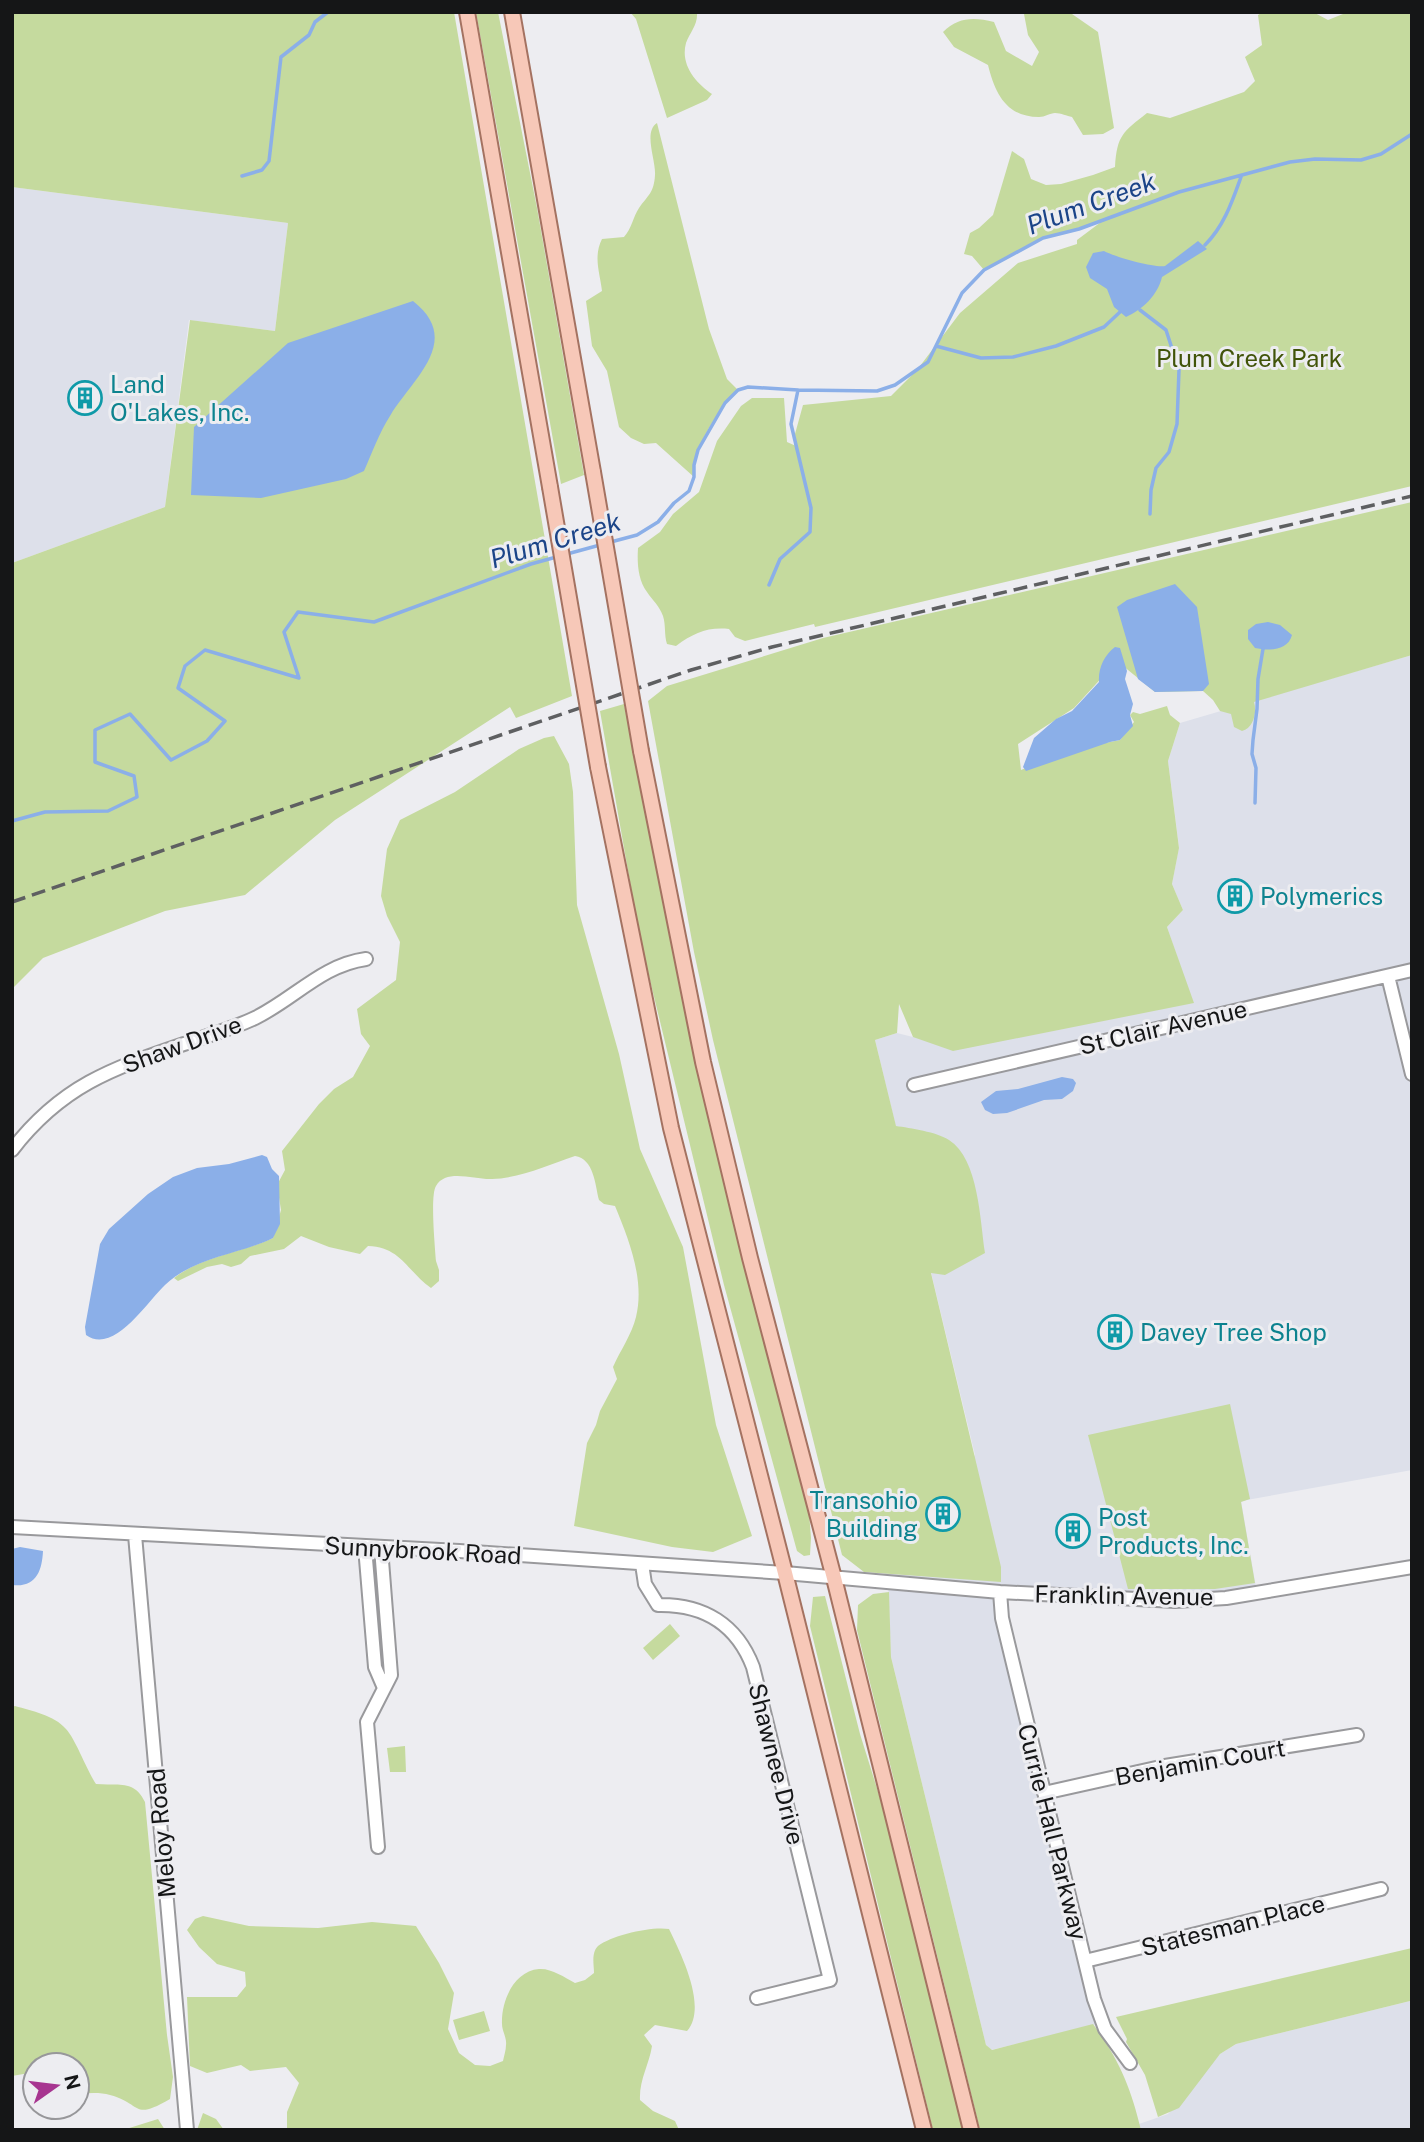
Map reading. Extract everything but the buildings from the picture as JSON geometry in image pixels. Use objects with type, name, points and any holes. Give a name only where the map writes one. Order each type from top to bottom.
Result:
[{"type":"main road","points":[[467,12],[598,767],[671,1128],[924,2130]]},
{"type":"main road","points":[[512,12],[641,751],[703,1062],[750,1258],[834,1578],[971,2130]]},
{"type":"street","name":"Shaw Drive","points":[[12,1150],[28,1129],[52,1107],[96,1077],[125,1064],[245,1022],[283,1002],[333,967],[366,959]]},
{"type":"street","name":"St Clair Avenue","points":[[915,1085],[1412,970]]},
{"type":"street","points":[[1388,976],[1412,1074]]},
{"type":"street","name":"Sunnybrook Road","points":[[12,1527],[834,1578]]},
{"type":"street","name":"Meloy Road","points":[[135,1535],[187,2130]]},
{"type":"street","points":[[365,1547],[375,1667],[384,1688]]},
{"type":"street","points":[[378,1847],[367,1722],[390,1675],[391,1665],[381,1548]]},
{"type":"street","name":"Shawnee Drive","points":[[642,1564],[645,1584],[658,1605],[688,1606],[703,1612],[732,1631],[747,1652],[756,1679],[830,1980],[757,1998]]},
{"type":"street","name":"Franklin Avenue","points":[[834,1578],[1000,1592],[1197,1601],[1412,1567]]},
{"type":"street","name":"Currie Hall Parkway","points":[[1000,1592],[1002,1618],[1100,2019],[1130,2063]]},
{"type":"street","name":"Benjamin Court","points":[[1044,1793],[1165,1766],[1357,1735]]},
{"type":"street","name":"Statesman Place","points":[[1085,1961],[1381,1889]]},
{"type":"shaded area","points":[[12,187],[288,223],[275,331],[189,320],[165,507],[12,563]]},
{"type":"shaded area","points":[[1412,655],[1412,1470],[1241,1501],[1257,1593],[1226,1598],[1001,1592],[1102,2023],[991,2050],[986,2045],[891,1657],[888,1582],[882,1567],[975,1455],[875,1040],[897,1033],[913,1037],[1193,1003],[1167,927],[1183,910],[1172,884],[1179,847],[1168,761],[1180,723]]},
{"type":"shaded area","points":[[1410,2001],[1412,2130],[1141,2130],[1139,2124],[1168,2114],[1220,2054],[1236,2044]]},
{"type":"green space","points":[[12,12],[454,12],[572,696],[516,718],[510,707],[335,820],[245,895],[165,911],[43,958],[12,989],[12,563],[165,507],[190,320],[275,331],[288,223],[12,187]]},
{"type":"green space","points":[[476,12],[498,12],[537,208],[584,475],[561,484]]},
{"type":"green space","points":[[630,12],[697,12],[695,25],[686,43],[685,59],[695,79],[712,94],[707,100],[667,118],[636,19]]},
{"type":"green space","name":"Plum Creek Park","points":[[1263,12],[1313,12],[1328,20],[1348,12],[1412,12],[1412,486],[815,627],[814,624],[745,641],[735,637],[729,629],[714,629],[695,634],[676,646],[667,644],[663,616],[640,577],[638,548],[660,532],[673,514],[699,492],[717,441],[741,406],[752,398],[784,398],[787,442],[796,446],[795,434],[803,405],[891,396],[917,370],[960,313],[1018,263],[1077,244],[1077,240],[1101,222],[1043,238],[984,270],[972,256],[964,254],[970,233],[993,215],[1012,151],[1024,159],[1031,179],[1046,185],[1061,184],[1115,167],[1117,148],[1123,135],[1147,113],[1170,118],[1244,92],[1255,81],[1245,57],[1262,45],[1258,15]]},
{"type":"green space","points":[[1024,14],[1072,14],[1098,32],[1114,128],[1103,134],[1083,135],[1072,117],[1057,113],[1039,117],[1018,113],[1004,102],[999,94],[988,65],[954,47],[943,32],[954,23],[967,19],[994,22],[1006,51],[1032,66],[1039,52],[1028,35]]},
{"type":"green space","points":[[657,123],[709,329],[727,379],[738,390],[708,430],[698,453],[694,477],[656,443],[644,444],[631,438],[619,427],[607,371],[592,346],[586,301],[602,291],[598,259],[602,239],[624,237],[652,190],[655,169],[650,139]]},
{"type":"green space","points":[[1412,502],[1412,655],[1254,702],[1254,719],[1249,727],[1242,731],[1234,727],[1231,714],[1220,711],[1203,691],[1155,692],[1117,661],[1074,708],[1018,744],[1021,770],[1070,750],[1120,740],[1134,722],[1130,715],[1133,712],[1140,714],[1167,706],[1170,715],[1180,723],[1168,761],[1179,848],[1172,884],[1183,910],[1167,927],[1194,1003],[953,1051],[913,1037],[899,1004],[897,1033],[875,1040],[896,1126],[916,1129],[949,1140],[967,1161],[976,1192],[985,1253],[945,1275],[931,1273],[1001,1567],[1001,1582],[864,1572],[842,1555],[713,1040],[648,701],[667,686],[823,638]]},
{"type":"green space","points":[[624,704],[698,1060],[809,1512],[810,1555],[804,1556],[797,1551],[724,1285],[640,939],[600,711]]},
{"type":"green space","points":[[554,736],[569,764],[573,792],[577,905],[619,1054],[640,1149],[683,1247],[716,1425],[752,1536],[713,1552],[672,1547],[574,1526],[587,1443],[617,1379],[613,1367],[632,1330],[638,1303],[634,1260],[615,1206],[599,1200],[593,1173],[581,1158],[575,1156],[503,1178],[454,1176],[441,1181],[434,1191],[433,1210],[439,1281],[431,1288],[396,1255],[379,1247],[368,1246],[360,1254],[329,1247],[301,1236],[284,1249],[250,1256],[241,1264],[231,1267],[222,1264],[207,1267],[178,1281],[174,1278],[209,1260],[273,1238],[281,1210],[277,1185],[285,1170],[282,1151],[319,1104],[334,1089],[353,1077],[370,1046],[361,1034],[357,1009],[396,980],[400,942],[381,896],[387,849],[400,820],[455,792],[519,749]]},
{"type":"green space","points":[[1230,1404],[1250,1499],[1241,1502],[1255,1583],[1215,1589],[1128,1589],[1088,1435]]},
{"type":"green space","points":[[889,1592],[891,1657],[986,2045],[992,2050],[1093,2024],[1123,2074],[1141,2130],[980,2130],[857,1630],[858,1605],[873,1594]]},
{"type":"green space","points":[[825,1596],[860,1734],[880,1798],[963,2130],[933,2130],[810,1626],[813,1597]]},
{"type":"green space","points":[[670,1624],[680,1636],[653,1660],[643,1648]]},
{"type":"green space","points":[[12,1707],[42,1714],[61,1724],[74,1740],[96,1784],[125,1785],[136,1790],[145,1802],[173,2077],[170,2099],[158,2106],[143,2110],[106,2094],[91,2093],[91,2051],[21,2051],[21,2074],[12,2076]]},
{"type":"green space","points":[[405,1746],[406,1772],[390,1772],[387,1748]]},
{"type":"green space","points":[[203,1916],[249,1926],[318,1928],[372,1922],[416,1926],[454,1993],[448,2029],[459,2053],[475,2065],[490,2066],[503,2061],[506,2049],[502,2024],[504,2006],[511,1989],[523,1975],[544,1969],[575,1983],[585,1980],[594,1973],[594,1952],[604,1942],[643,1930],[669,1929],[680,1952],[694,1995],[693,2021],[687,2031],[655,2025],[644,2035],[652,2046],[640,2100],[653,2111],[675,2121],[679,2130],[287,2130],[287,2112],[299,2083],[286,2067],[250,2071],[241,2065],[207,2073],[190,2066],[187,1997],[237,1997],[246,1986],[245,1972],[217,1964],[199,1947],[187,1930],[195,1919]]},
{"type":"green space","points":[[1412,1948],[1412,2007],[1410,2001],[1236,2044],[1220,2054],[1179,2108],[1158,2117],[1145,2075],[1126,2042],[1116,2017]]},
{"type":"green space","points":[[484,2011],[490,2031],[459,2040],[453,2020]]},
{"type":"green space","points":[[203,2113],[216,2119],[224,2130],[197,2130]]},
{"type":"green space","points":[[158,2119],[165,2130],[123,2130]]},
{"type":"water","points":[[1198,241],[1207,249],[1162,277],[1157,290],[1148,301],[1126,317],[1114,307],[1107,289],[1090,278],[1086,267],[1093,253],[1104,251],[1134,262],[1165,266]]},
{"type":"water","points":[[413,301],[428,316],[434,331],[434,345],[429,360],[386,423],[364,471],[346,479],[261,498],[191,495],[194,427],[288,343]]},
{"type":"water","points":[[1175,584],[1197,607],[1209,684],[1203,691],[1155,692],[1138,679],[1117,607],[1127,600]]},
{"type":"water","points":[[1268,622],[1280,625],[1292,635],[1290,640],[1277,649],[1255,648],[1248,639],[1248,630],[1256,624]]},
{"type":"water","points":[[1115,647],[1120,648],[1127,671],[1125,679],[1133,704],[1130,715],[1133,726],[1120,740],[1026,771],[1023,767],[1034,738],[1056,719],[1072,711],[1099,682],[1102,663]]},
{"type":"water","points":[[1062,1077],[1073,1079],[1076,1083],[1073,1091],[1062,1099],[1044,1100],[1007,1113],[993,1114],[985,1110],[981,1102],[996,1091],[1018,1089]]},
{"type":"water","points":[[262,1155],[267,1157],[272,1169],[279,1176],[280,1224],[273,1238],[189,1268],[165,1285],[129,1324],[108,1338],[97,1339],[86,1335],[85,1327],[100,1244],[109,1229],[148,1194],[173,1177],[197,1168],[229,1164]]},
{"type":"water","points":[[20,1547],[43,1551],[41,1565],[32,1581],[12,1585],[12,1549]]},
{"type":"waterway","points":[[242,176],[262,170],[269,161],[281,57],[309,35],[315,22],[328,12]]},
{"type":"waterway","name":"Plum Creek","points":[[607,543],[637,535],[658,522],[674,503],[689,491],[698,450],[725,403],[738,390],[748,387],[877,391],[895,385],[928,362],[962,293],[984,270],[1043,238],[1079,229],[1179,192],[1290,162],[1315,159],[1361,160],[1381,154],[1412,134]]},
{"type":"waterway","points":[[1205,245],[1222,222],[1241,177]]},
{"type":"waterway","points":[[1140,310],[1166,330],[1179,370],[1177,424],[1169,452],[1156,468],[1151,490],[1150,514]]},
{"type":"waterway","points":[[936,346],[981,358],[1013,357],[1056,346],[1104,327],[1120,312]]},
{"type":"waterway","points":[[769,585],[780,559],[810,532],[811,508],[791,424],[798,390]]},
{"type":"waterway","name":"Plum Creek","points":[[567,554],[600,545]]},
{"type":"waterway","name":"Plum Creek","points":[[12,821],[45,812],[108,811],[137,797],[134,776],[95,762],[95,730],[130,714],[171,760],[207,741],[225,721],[178,688],[185,666],[205,650],[299,678],[284,632],[298,612],[374,622],[531,564],[560,556]]},
{"type":"waterway","points":[[1255,803],[1256,768],[1252,754],[1263,649]]},
{"type":"railway","points":[[12,902],[691,670],[772,647],[1412,496]]},
{"type":"place","name":"Land O'Lakes, Inc.","points":[[85,398]]},
{"type":"place","name":"Polymerics","points":[[1235,896]]},
{"type":"place","name":"Davey Tree Shop","points":[[1115,1332]]},
{"type":"place","name":"Transohio Building","points":[[943,1514]]},
{"type":"place","name":"Post Products, Inc.","points":[[1073,1531]]}]
